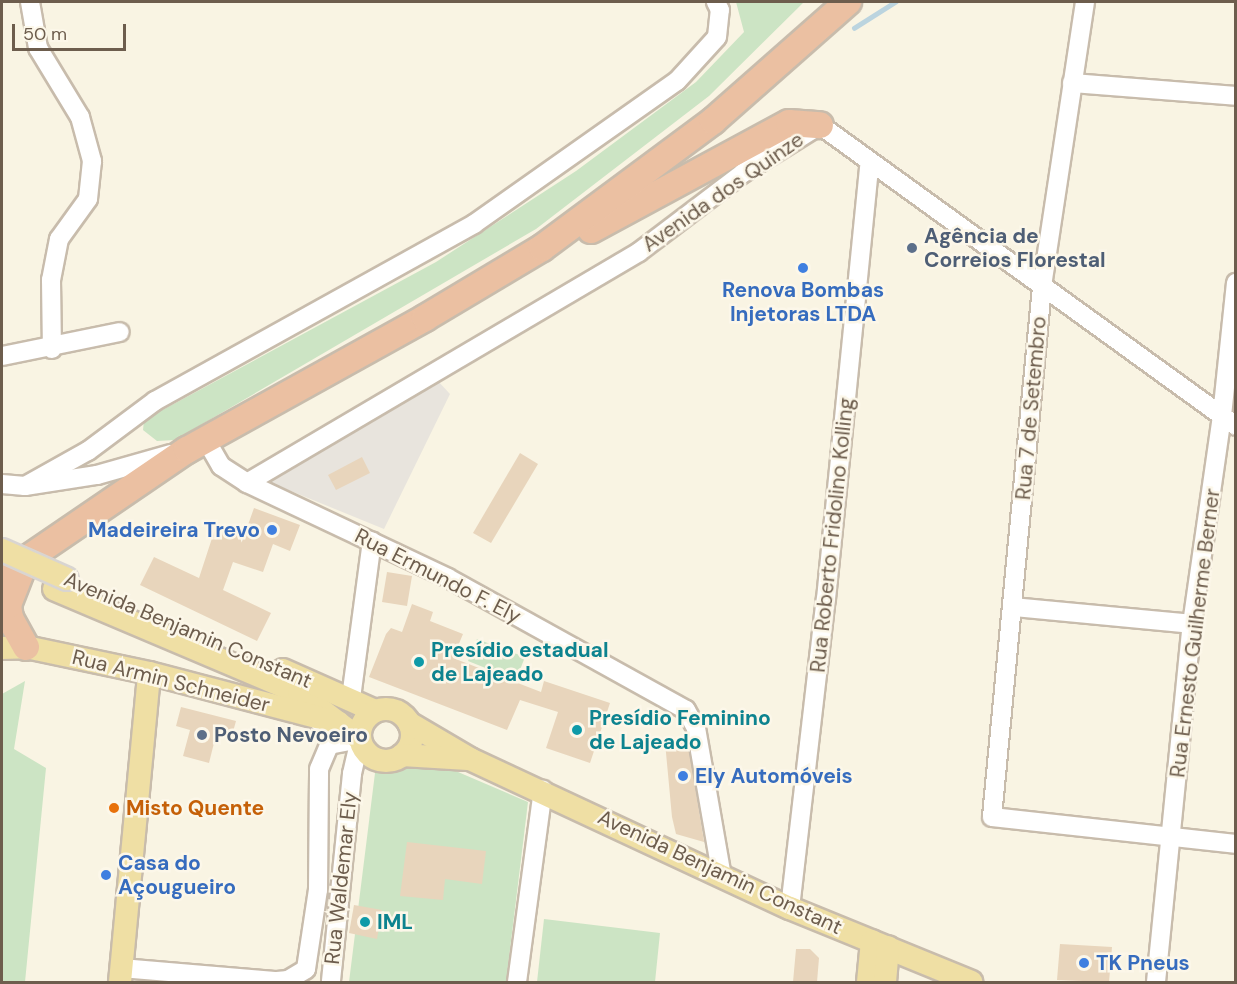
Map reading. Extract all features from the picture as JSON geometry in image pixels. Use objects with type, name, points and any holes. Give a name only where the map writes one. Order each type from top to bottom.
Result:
[{"type":"highway","points":[[2,576],[196,445],[425,318],[542,248],[713,121],[848,2]]},
{"type":"highway","points":[[542,248],[588,232],[789,123],[820,125]]},
{"type":"highway","points":[[14,647],[8,605],[27,557]]},
{"type":"main road","name":"Avenida Benjamin Constant","points":[[2,550],[60,584],[299,693],[320,705],[360,739]]},
{"type":"main road","name":"Avenida Benjamin Constant","points":[[2,567],[60,584],[351,698],[375,711]]},
{"type":"main road","name":"Rua Armin Schneider","points":[[14,647],[156,675],[339,723]]},
{"type":"main road","points":[[128,976],[156,675]]},
{"type":"main road","points":[[394,710],[409,723],[412,737],[402,755],[393,760],[372,757],[360,739],[361,726],[375,711],[394,710]]},
{"type":"main road","name":"Avenida Benjamin Constant","points":[[409,723],[470,759],[543,790],[722,877],[790,908],[971,982]]},
{"type":"main road","name":"Avenida Benjamin Constant","points":[[402,755],[470,759]]},
{"type":"main road","points":[[868,982],[880,944]]},
{"type":"main road","points":[[880,944],[885,982]]},
{"type":"street","points":[[30,2],[38,48],[80,117],[92,161],[88,199],[59,239],[51,280],[52,349]]},
{"type":"street","points":[[25,486],[88,451],[155,401],[474,224],[677,81],[717,37],[720,9],[716,2]]},
{"type":"street","name":"Rua 7 de Setembro","points":[[1085,2],[1042,287],[992,817],[1172,838]]},
{"type":"street","points":[[1072,83],[1236,96]]},
{"type":"street","name":"Avenida dos Quinze","points":[[247,483],[639,252],[743,173],[820,125],[1229,421]]},
{"type":"street","name":"Rua Roberto Fridolino Kolling","points":[[790,908],[826,599],[870,162]]},
{"type":"street","name":"Rua Ernesto Guilherme Berner","points":[[1156,982],[1192,624],[1229,421],[1236,283]]},
{"type":"street","points":[[2,356],[52,349],[120,332]]},
{"type":"street","points":[[2,484],[25,486],[97,475],[196,445]]},
{"type":"street","name":"Rua Ermundo F. Ely","points":[[196,445],[247,483],[372,541],[686,710],[696,728],[722,877]]},
{"type":"street","points":[[351,698],[372,541]]},
{"type":"street","points":[[1013,607],[1192,624]]},
{"type":"street","points":[[128,976],[277,981],[288,980],[306,969],[318,890],[319,770],[329,745],[329,732],[316,718]]},
{"type":"street","points":[[329,745],[360,739]]},
{"type":"street","name":"Rua Waldemar Ely","points":[[331,982],[352,774],[360,739]]},
{"type":"street","points":[[517,982],[543,790]]},
{"type":"street","points":[[1172,838],[1236,844]]},
{"type":"shaded area","points":[[437,380],[450,394],[384,529],[264,480]]},
{"type":"green space","points":[[736,2],[804,2],[709,96],[536,229],[175,440],[157,441],[143,430],[144,420],[436,262],[576,171],[696,82],[744,32]]},
{"type":"green space","points":[[477,639],[525,657],[516,680],[468,661]]},
{"type":"green space","points":[[25,681],[14,749],[46,768],[25,982],[2,982],[2,694]]},
{"type":"green space","points":[[376,765],[444,766],[528,802],[506,982],[349,982]]},
{"type":"green space","points":[[544,919],[660,933],[655,982],[537,982]]},
{"type":"building","points":[[520,453],[538,464],[491,543],[473,533]]},
{"type":"building","points":[[362,457],[370,473],[336,490],[328,475]]},
{"type":"building","points":[[254,508],[300,525],[290,551],[273,544],[263,572],[233,562],[223,590],[271,613],[257,641],[140,585],[154,557],[199,578],[216,526],[244,536]]},
{"type":"building","points":[[387,572],[412,576],[407,606],[382,602]]},
{"type":"building","points":[[412,604],[433,612],[430,621],[463,634],[453,658],[541,692],[544,681],[610,703],[590,763],[546,748],[558,712],[520,700],[507,730],[369,677],[386,634],[391,628],[402,632]]},
{"type":"building","points":[[181,707],[236,721],[231,739],[216,735],[209,763],[183,756],[190,730],[176,726]]},
{"type":"building","name":"Ely Automóveis","points":[[687,739],[704,842],[676,834],[672,817],[665,742]]},
{"type":"building","points":[[407,842],[486,851],[482,884],[445,879],[443,900],[400,896]]},
{"type":"building","name":"IML","points":[[354,905],[382,910],[377,939],[349,933]]},
{"type":"building","name":"TK Pneus","points":[[1060,944],[1112,947],[1109,982],[1057,980]]},
{"type":"building","points":[[796,949],[810,949],[819,958],[817,982],[793,982]]},
{"type":"waterway","points":[[854,28],[895,2]]},
{"type":"place","name":"Agência de Correios Florestal","points":[[912,248]]},
{"type":"place","name":"Renova Bombas Injetoras LTDA","points":[[803,268]]},
{"type":"place","name":"Madeireira Trevo","points":[[272,530]]},
{"type":"place","name":"Presídio estadual de Lajeado","points":[[419,662]]},
{"type":"place","name":"Presídio Feminino de Lajeado","points":[[577,730]]},
{"type":"place","name":"Posto Nevoeiro","points":[[202,735]]},
{"type":"place","name":"Ely Automóveis","points":[[683,776]]},
{"type":"place","name":"Misto Quente","points":[[114,808]]},
{"type":"place","name":"Casa do Açougueiro","points":[[106,875]]},
{"type":"place","name":"IML","points":[[365,922]]},
{"type":"place","name":"TK Pneus","points":[[1084,963]]}]
